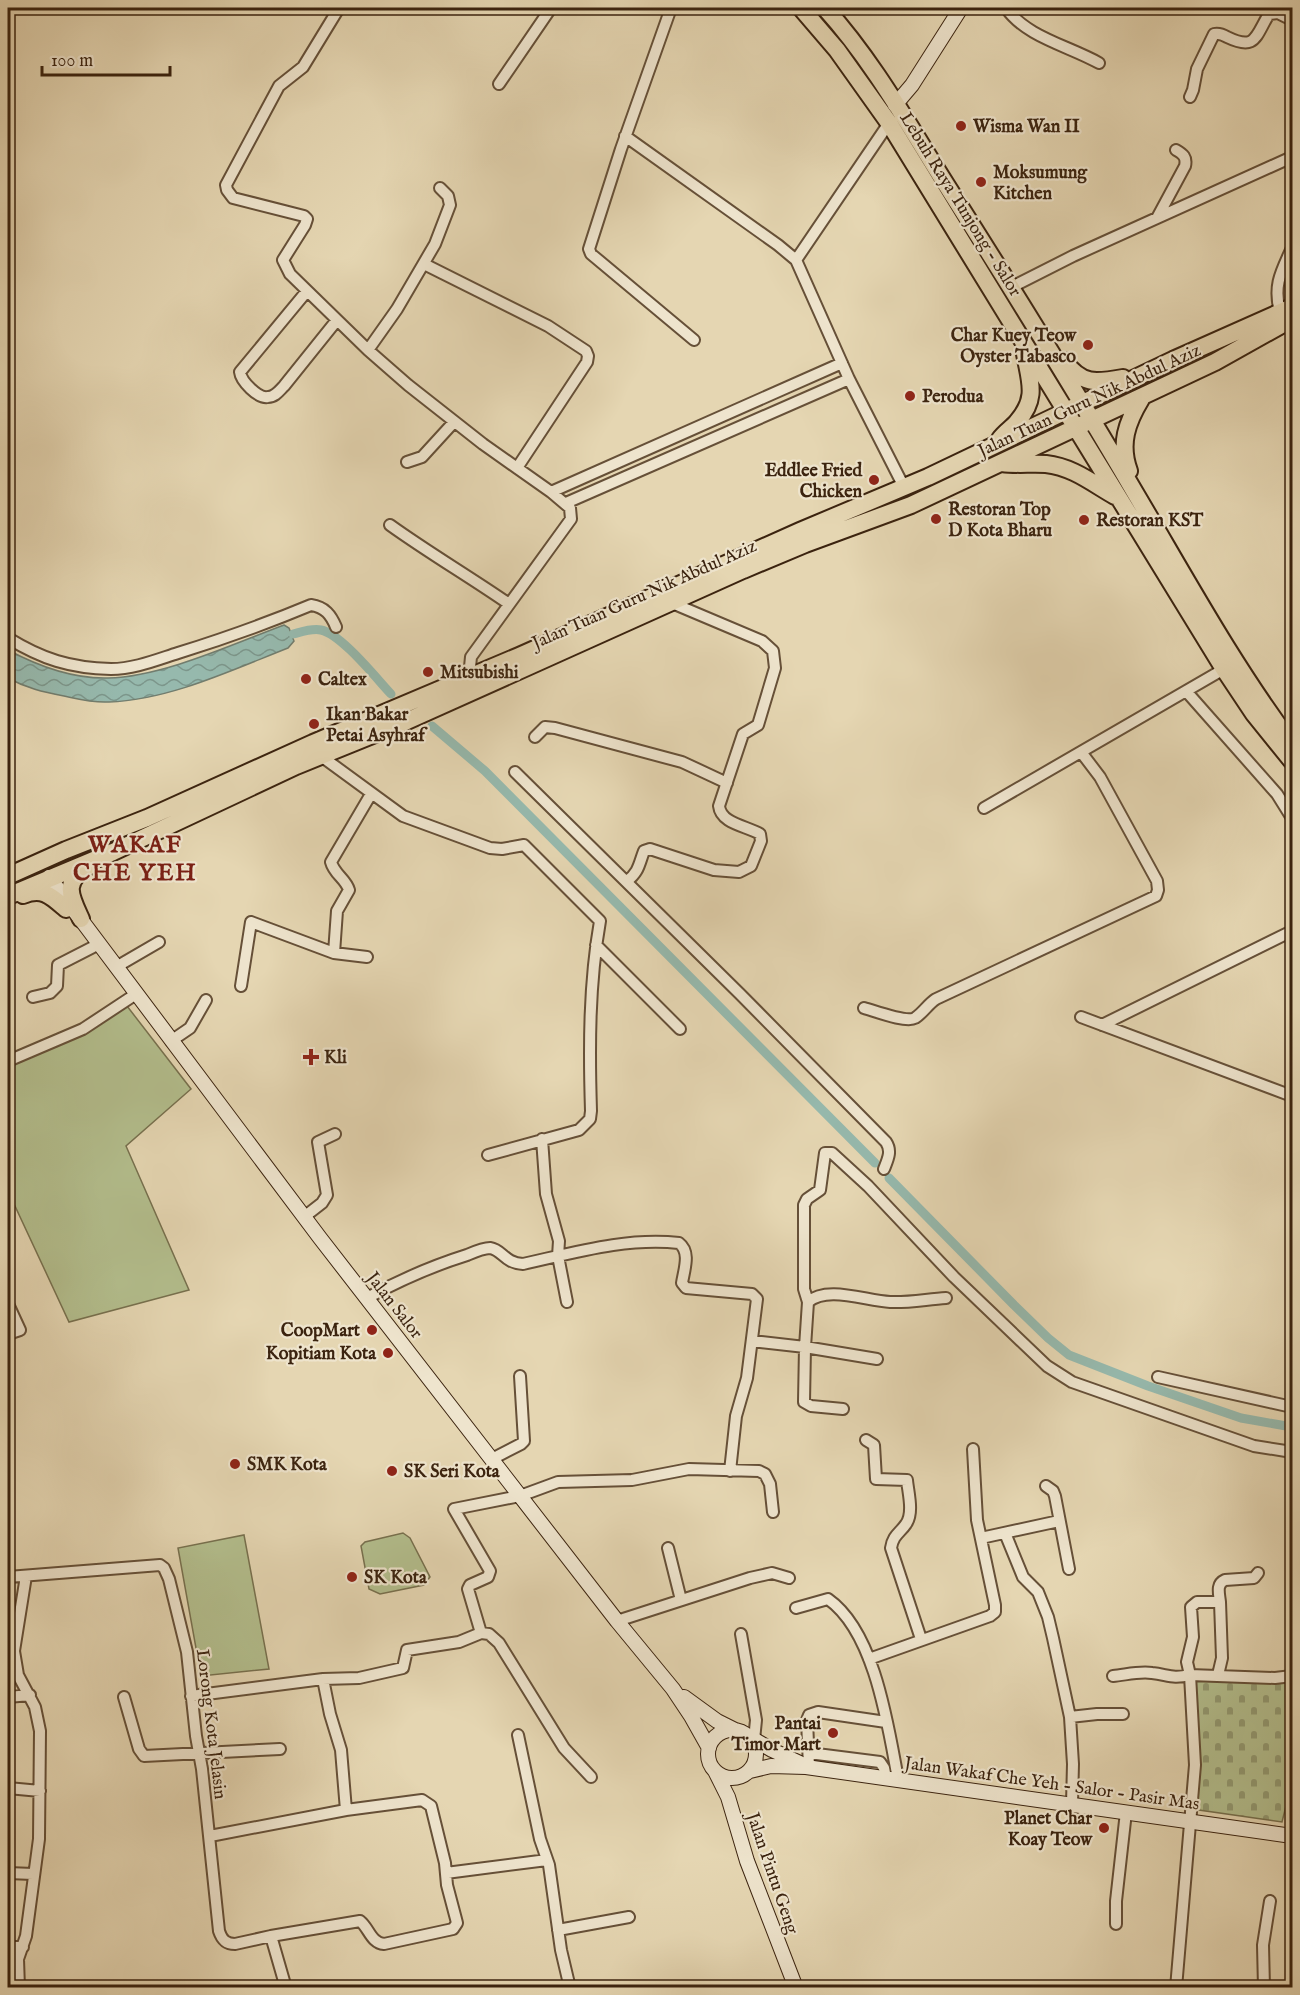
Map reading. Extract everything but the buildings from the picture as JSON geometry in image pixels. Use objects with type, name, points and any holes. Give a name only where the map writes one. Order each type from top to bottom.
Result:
[{"type":"main road","name":"Lebuh Raya Tunjong - Salor","points":[[801,8],[837,50],[889,123],[1024,343],[1074,408]]},
{"type":"main road","name":"Lebuh Raya Tunjong - Salor","points":[[825,8],[846,33],[895,105],[1041,336],[1074,408],[1126,493]]},
{"type":"main road","points":[[895,105],[912,85],[961,8]]},
{"type":"main road","name":"Jalan Tuan Guru Nik Abdul Aziz","points":[[8,876],[147,818],[313,743],[904,487],[1134,380],[1288,313]]},
{"type":"main road","name":"Jalan Tuan Guru Nik Abdul Aziz","points":[[8,898],[49,877],[113,852],[321,756],[407,721],[805,544],[911,505],[1141,399],[1215,362],[1288,313]]},
{"type":"main road","points":[[1041,336],[1078,376],[1093,382],[1122,378],[1134,380]]},
{"type":"main road","points":[[994,447],[1002,435],[1016,424],[1028,407],[1032,388],[1024,343]]},
{"type":"main road","points":[[1141,399],[1127,426],[1124,441],[1126,493],[1224,669],[1254,714],[1293,761]]},
{"type":"main road","points":[[1000,463],[1019,466],[1045,464],[1060,467],[1126,493],[1234,661],[1293,744]]},
{"type":"main road","points":[[8,885],[35,874],[49,877],[53,866],[58,862],[147,818]]},
{"type":"main road","points":[[81,919],[71,898],[71,883],[80,872],[113,852]]},
{"type":"main road","name":"Jalan Salor","points":[[49,877],[52,890],[66,909],[97,941]]},
{"type":"main road","name":"Jalan Salor","points":[[49,877],[304,1217],[617,1621],[673,1689],[709,1748]]},
{"type":"main road","points":[[8,898],[38,891],[52,897],[66,909]]},
{"type":"main road","name":"Jalan Salor","points":[[673,1689],[717,1721],[735,1730]]},
{"type":"main road","points":[[735,1730],[751,1738],[756,1750],[754,1764],[750,1771],[736,1778],[721,1776],[710,1764],[709,1748],[716,1736],[735,1730]]},
{"type":"main road","name":"Jalan Wakaf Che Yeh - Salor - Pasir Mas","points":[[751,1738],[808,1762],[892,1779],[1293,1836]]},
{"type":"main road","name":"Jalan Wakaf Che Yeh - Salor - Pasir Mas","points":[[750,1771],[808,1762]]},
{"type":"main road","name":"Jalan Pintu Geng","points":[[715,1771],[734,1815],[747,1861],[796,1988]]},
{"type":"main road","points":[[734,1815],[736,1778]]},
{"type":"street","points":[[339,8],[303,67],[279,86],[226,184],[226,190],[233,198],[304,216],[306,222],[283,260],[290,274],[408,386],[570,508],[571,519],[471,657],[469,677]]},
{"type":"street","points":[[420,8],[426,8]]},
{"type":"street","points":[[499,84],[551,8]]},
{"type":"street","points":[[671,8],[625,136],[589,247],[590,252],[694,340]]},
{"type":"street","points":[[1006,8],[1013,16],[1050,42],[1074,49],[1099,63]]},
{"type":"street","points":[[1190,97],[1197,69],[1214,34],[1220,33],[1248,44],[1253,41],[1271,13],[1278,13],[1293,20]]},
{"type":"street","points":[[796,260],[889,123]]},
{"type":"street","points":[[625,136],[796,260],[849,379],[904,487]]},
{"type":"street","points":[[1156,218],[1185,166],[1186,160],[1183,154],[1176,150]]},
{"type":"street","points":[[1010,288],[1073,256],[1293,157]]},
{"type":"street","points":[[368,350],[397,309],[424,264],[450,205],[448,196],[440,188]]},
{"type":"street","points":[[1288,313],[1276,291],[1278,280],[1293,248]]},
{"type":"street","points":[[424,264],[548,326],[586,351],[587,362],[517,468]]},
{"type":"street","points":[[307,291],[240,372],[242,378],[260,396],[264,398],[275,395],[337,320]]},
{"type":"street","points":[[551,492],[842,363]]},
{"type":"street","points":[[566,503],[849,379]]},
{"type":"street","points":[[407,462],[422,457],[454,422]]},
{"type":"street","points":[[390,525],[431,555],[462,572],[509,604]]},
{"type":"street","points":[[627,881],[637,873],[644,851],[650,849],[723,871],[739,872],[751,866],[761,841],[760,834],[726,819],[722,815],[720,806],[743,734],[753,729],[761,718],[775,668],[773,651],[762,641],[672,603]]},
{"type":"street","points":[[8,638],[49,660],[113,669],[132,667],[201,646],[311,605],[325,609],[336,627]]},
{"type":"street","points":[[984,808],[1224,669]]},
{"type":"street","points":[[1186,691],[1292,815]]},
{"type":"street","points":[[535,737],[545,727],[555,728],[682,762],[727,783]]},
{"type":"street","points":[[864,1008],[908,1020],[916,1017],[936,999],[1156,896],[1157,881],[1100,777],[1081,752]]},
{"type":"street","points":[[321,756],[403,816],[490,848],[502,849],[524,845],[600,921],[589,1033],[590,1119],[579,1130],[488,1155]]},
{"type":"street","points":[[515,772],[627,881],[886,1142],[890,1147],[884,1169]]},
{"type":"street","points":[[334,953],[337,911],[349,890],[348,885],[332,870],[331,862],[333,855],[371,794]]},
{"type":"street","points":[[241,986],[251,922],[334,953],[367,957]]},
{"type":"street","points":[[1102,1025],[1293,931]]},
{"type":"street","points":[[33,997],[50,993],[57,986],[58,965],[81,955],[97,941]]},
{"type":"street","points":[[116,967],[159,942]]},
{"type":"street","points":[[596,945],[680,1029]]},
{"type":"street","points":[[8,1061],[83,1029],[136,994]]},
{"type":"street","points":[[171,1041],[190,1028],[206,1000]]},
{"type":"street","points":[[1081,1017],[1293,1096]]},
{"type":"street","points":[[304,1217],[322,1203],[327,1195],[318,1142],[335,1134]]},
{"type":"street","points":[[542,1139],[546,1194],[559,1240],[558,1256],[567,1302]]},
{"type":"street","points":[[843,1409],[811,1406],[804,1402],[804,1330],[808,1302],[804,1289],[804,1205],[807,1199],[820,1190],[825,1153],[832,1153],[868,1186],[963,1285],[1047,1366],[1071,1382],[1254,1446],[1293,1452]]},
{"type":"street","points":[[368,1299],[424,1269],[487,1248],[499,1252],[506,1260],[514,1264],[523,1264],[619,1245],[679,1243],[686,1253],[682,1283],[686,1288],[755,1296],[757,1302],[747,1378],[736,1416],[730,1471]]},
{"type":"street","points":[[808,1302],[818,1294],[833,1294],[892,1303],[946,1298]]},
{"type":"street","points":[[8,1304],[20,1330],[8,1334]]},
{"type":"street","points":[[752,1341],[877,1359]]},
{"type":"street","points":[[492,1459],[524,1441],[520,1376]]},
{"type":"street","points":[[1158,1377],[1293,1407]]},
{"type":"street","points":[[866,1440],[874,1445],[876,1479],[906,1480],[909,1517],[892,1540],[891,1548],[921,1639]]},
{"type":"street","points":[[869,1659],[990,1616],[994,1612],[995,1605],[975,1495],[973,1449]]},
{"type":"street","points":[[482,1633],[468,1589],[470,1585],[488,1577],[490,1571],[454,1509],[520,1496],[558,1482],[632,1480],[689,1469],[759,1471],[765,1474],[770,1485],[773,1512]]},
{"type":"street","points":[[1046,1486],[1053,1491],[1069,1569]]},
{"type":"street","points":[[981,1538],[1059,1521]]},
{"type":"street","points":[[1005,1533],[1023,1577],[1036,1588],[1048,1617],[1070,1717],[1073,1764],[1072,1804]]},
{"type":"street","points":[[668,1548],[681,1600]]},
{"type":"street","name":"Lorong Kota Jelasin","points":[[8,1577],[160,1565],[164,1568],[169,1579],[187,1653],[221,1936],[224,1941],[235,1944],[272,1936]]},
{"type":"street","points":[[1218,1675],[1222,1658],[1219,1584],[1225,1580],[1254,1578],[1258,1573]]},
{"type":"street","points":[[617,1621],[739,1582],[772,1574],[789,1578]]},
{"type":"street","points":[[19,1988],[18,1959],[26,1936],[39,1839],[40,1791],[38,1719],[30,1695],[18,1675],[14,1651],[26,1576]]},
{"type":"street","points":[[796,1608],[830,1599],[856,1629],[869,1659],[886,1722],[892,1779]]},
{"type":"street","points":[[1176,1988],[1195,1765],[1190,1675],[1187,1662],[1193,1637],[1191,1607],[1197,1602],[1220,1602]]},
{"type":"street","points":[[191,1696],[323,1679],[359,1678],[400,1670],[405,1666],[404,1654],[407,1650],[459,1642],[482,1633],[489,1634],[495,1638],[564,1748],[591,1777]]},
{"type":"street","points":[[741,1635],[756,1720],[751,1738]]},
{"type":"street","points":[[1113,1676],[1141,1673],[1176,1678],[1190,1675],[1275,1678],[1293,1676]]},
{"type":"street","points":[[323,1679],[330,1714],[341,1750],[346,1810]]},
{"type":"street","points":[[8,1697],[30,1695]]},
{"type":"street","points":[[124,1697],[139,1749],[144,1756],[280,1749]]},
{"type":"street","points":[[808,1762],[807,1720],[809,1715],[815,1713],[886,1722]]},
{"type":"street","points":[[1070,1717],[1123,1714]]},
{"type":"street","points":[[518,1735],[540,1839],[547,1860],[570,1988]]},
{"type":"street","points":[[8,1788],[40,1791]]},
{"type":"street","points":[[210,1836],[346,1810],[422,1800],[427,1803],[434,1814],[445,1863],[447,1885],[457,1923],[450,1930],[378,1943],[363,1923],[354,1921],[272,1936],[286,1988]]},
{"type":"street","points":[[1116,1924],[1116,1901],[1126,1812]]},
{"type":"street","points":[[446,1873],[547,1860]]},
{"type":"street","points":[[8,1873],[33,1874]]},
{"type":"street","points":[[1264,1988],[1263,1945],[1270,1901]]},
{"type":"street","points":[[558,1930],[629,1917]]},
{"type":"street","points":[[8,1947],[23,1947]]},
{"type":"green space","points":[[127,1006],[191,1089],[126,1146],[189,1290],[69,1322],[8,1191],[8,1065],[84,1031]]},
{"type":"green space","points":[[403,1533],[410,1538],[430,1577],[424,1585],[380,1594],[369,1589],[361,1546],[365,1542]]},
{"type":"green space","points":[[244,1535],[269,1669],[201,1676],[178,1548]]},
{"type":"green space","points":[[1206,1679],[1292,1679],[1292,1794],[1289,1794],[1282,1822],[1192,1809],[1193,1684]]},
{"type":"water","points":[[284,625],[289,628],[294,641],[288,648],[223,674],[154,696],[109,702],[91,701],[35,689],[8,678],[8,650],[31,661],[69,674],[108,678],[174,666]]},
{"type":"waterway","points":[[293,634],[307,630],[321,630],[329,633],[358,658],[391,694]]},
{"type":"waterway","points":[[432,726],[485,771],[875,1163]]},
{"type":"waterway","points":[[889,1178],[1014,1305],[1069,1355],[1148,1386],[1241,1418],[1292,1427]]},
{"type":"place","name":"Wisma Wan II","points":[[961,126]]},
{"type":"place","name":"Moksumung Kitchen","points":[[981,182]]},
{"type":"place","name":"Char Kuey Teow Oyster Tabasco","points":[[1088,345]]},
{"type":"place","name":"Perodua","points":[[910,396]]},
{"type":"place","name":"Eddlee Fried Chicken","points":[[874,480]]},
{"type":"place","name":"Restoran Top D Kota Bharu","points":[[936,519]]},
{"type":"place","name":"Restoran KST","points":[[1084,520]]},
{"type":"place","name":"Mitsubishi","points":[[428,672]]},
{"type":"place","name":"Caltex","points":[[306,679]]},
{"type":"place","name":"Ikan Bakar Petai Asyhraf","points":[[314,724]]},
{"type":"place","name":"Kli","points":[[311,1057]]},
{"type":"place","name":"CoopMart","points":[[372,1330]]},
{"type":"place","name":"Kopitiam Kota","points":[[388,1353]]},
{"type":"place","name":"SMK Kota","points":[[235,1464]]},
{"type":"place","name":"SK Seri Kota","points":[[392,1471]]},
{"type":"place","name":"SK Kota","points":[[352,1577]]},
{"type":"place","name":"Pantai Timor Mart","points":[[833,1733]]},
{"type":"place","name":"Planet Char Koay Teow","points":[[1104,1828]]},
{"type":"district","name":"WAKAF CHE YEH","points":[[135,858]]}]
